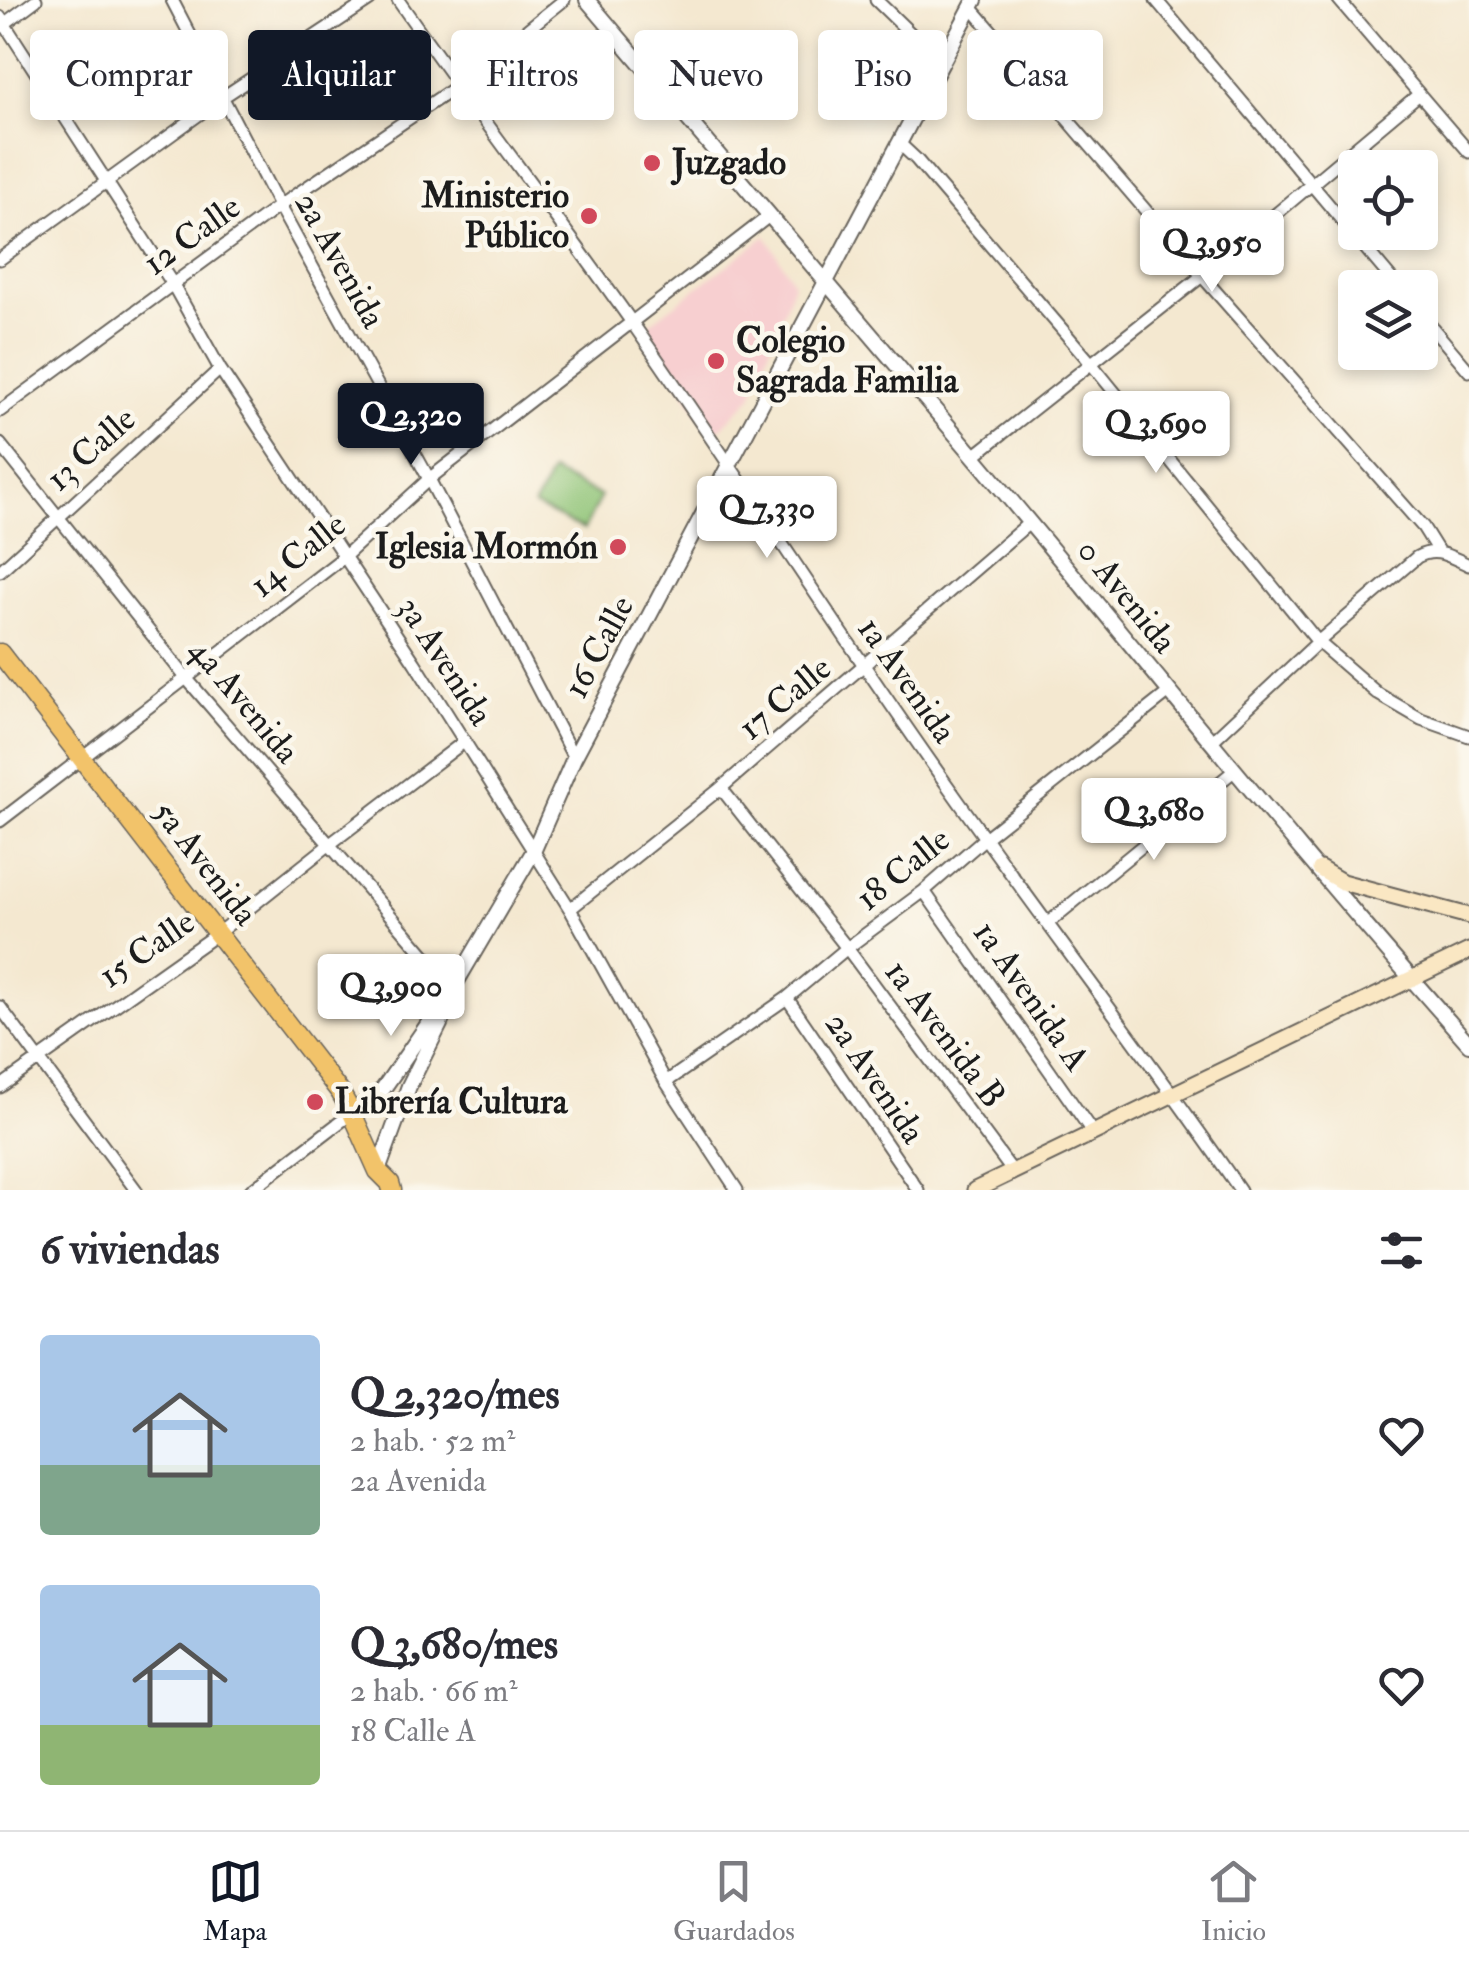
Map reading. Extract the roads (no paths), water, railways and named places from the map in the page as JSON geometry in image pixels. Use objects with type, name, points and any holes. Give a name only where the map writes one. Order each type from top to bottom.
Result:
[{"type":"main road","name":"5a Avenida","points":[[0,653],[340,1092],[352,1113],[376,1180],[390,1183],[392,1190]]},
{"type":"main road","points":[[1320,870],[1342,882],[1469,916]]},
{"type":"main road","points":[[975,1190],[1469,952]]},
{"type":"street","points":[[2,23],[36,0]]},
{"type":"street","name":"2a Avenida","points":[[172,0],[188,30]]},
{"type":"street","points":[[228,94],[370,0]]},
{"type":"street","name":"1a Avenida","points":[[398,0],[451,76]]},
{"type":"street","name":"12 Calle","points":[[527,30],[564,0]]},
{"type":"street","name":"0 Avenida","points":[[587,0],[974,456],[1168,693],[1469,1044]]},
{"type":"street","points":[[876,0],[907,30]]},
{"type":"street","points":[[1156,0],[1384,270]]},
{"type":"street","points":[[1339,0],[1469,152]]},
{"type":"street","points":[[973,4],[1202,276],[1423,527],[1438,550],[1469,565]]},
{"type":"street","name":"16 Calle","points":[[947,52],[973,4]]},
{"type":"street","name":"3a Avenida","points":[[2,23],[172,284],[220,369],[465,741],[570,909],[666,1082],[738,1190]]},
{"type":"street","name":"12 Calle","points":[[0,411],[279,206],[451,91]]},
{"type":"street","points":[[974,456],[1202,276],[1418,96]]},
{"type":"street","name":"2a Avenida","points":[[228,105],[574,758]]},
{"type":"street","points":[[0,259],[192,120]]},
{"type":"street","name":"1a Avenida","points":[[483,120],[632,323],[863,668],[1240,1190]]},
{"type":"street","name":"16 Calle","points":[[252,1190],[383,1089],[453,988],[533,852],[574,758],[912,120]]},
{"type":"street","points":[[900,144],[1090,362],[1318,642],[1378,694],[1422,720],[1466,736]]},
{"type":"street","name":"14 Calle","points":[[0,821],[344,557],[429,479],[769,216]]},
{"type":"street","points":[[1438,334],[1469,371]]},
{"type":"street","name":"13 Calle","points":[[0,570],[220,369]]},
{"type":"street","name":"4a Avenida","points":[[0,444],[188,679],[453,988]]},
{"type":"street","name":"17 Calle","points":[[570,909],[721,788],[1029,522]]},
{"type":"street","points":[[1211,742],[1417,557],[1438,550]]},
{"type":"street","name":"18 Calle","points":[[666,1082],[787,998],[1168,693]]},
{"type":"street","name":"15 Calle","points":[[0,1086],[218,933],[465,741]]},
{"type":"street","points":[[1048,923],[1235,770]]},
{"type":"street","name":"1a Avenida B","points":[[721,788],[1013,1172]]},
{"type":"street","name":"1a Avenida A","points":[[924,891],[1093,1133]]},
{"type":"street","name":"16 Calle","points":[[376,1180],[409,1086],[453,988]]},
{"type":"street","name":"2a Avenida","points":[[787,998],[918,1190]]},
{"type":"street","points":[[0,1007],[136,1190]]},
{"type":"place","name":"Juzgado","points":[[652,163]]},
{"type":"place","name":"Ministerio Público","points":[[589,216]]},
{"type":"place","name":"Colegio Sagrada Familia","points":[[716,361]]},
{"type":"place","name":"Iglesia Mormón","points":[[618,547]]},
{"type":"place","name":"Librería Cultura","points":[[315,1102]]}]
